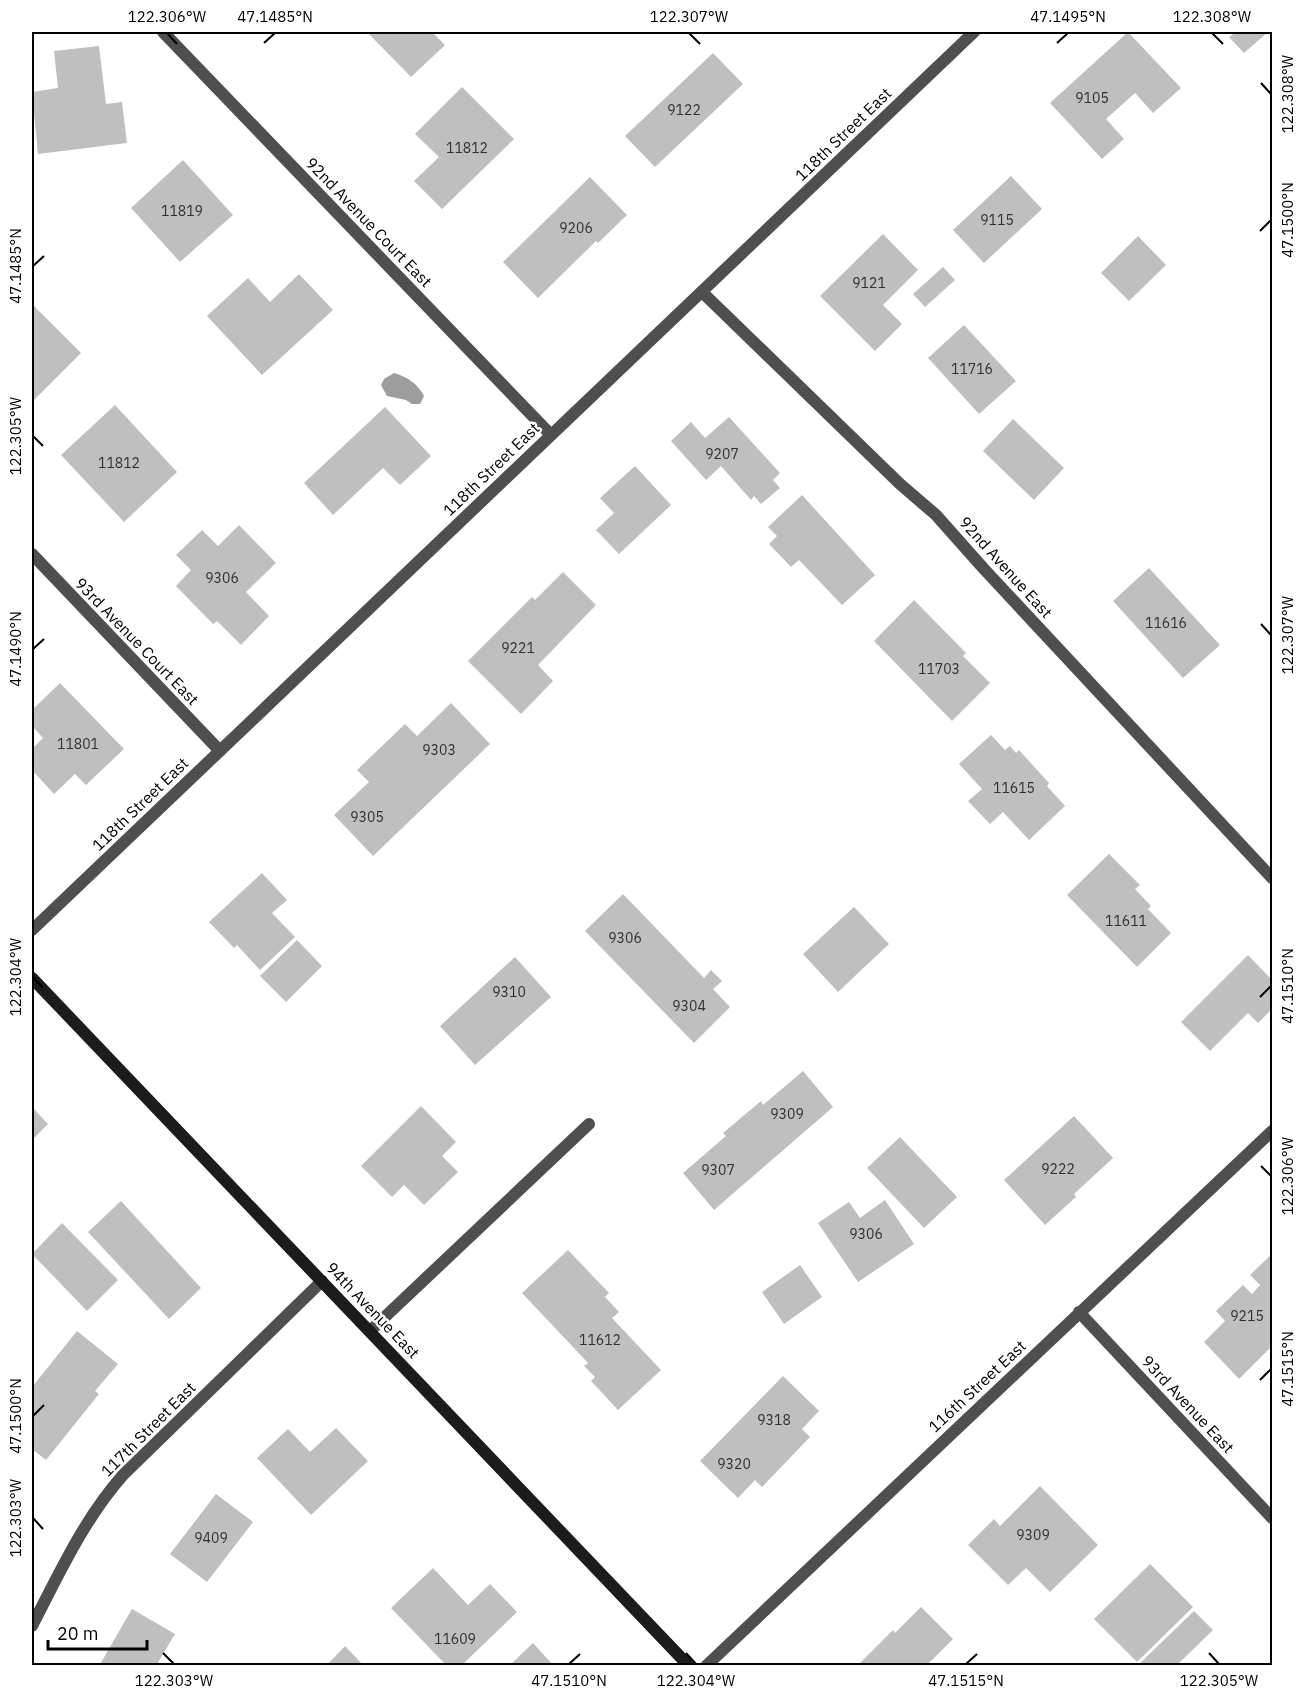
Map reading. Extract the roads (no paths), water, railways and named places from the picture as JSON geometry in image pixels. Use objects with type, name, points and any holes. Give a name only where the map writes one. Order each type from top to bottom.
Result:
[{"type":"main road","name":"94th Avenue East","points":[[32,978],[689,1665]]},
{"type":"street","name":"92nd Avenue Court East","points":[[163,32],[551,435]]},
{"type":"street","name":"118th Street East","points":[[32,930],[974,32]]},
{"type":"street","name":"92nd Avenue East","points":[[702,292],[900,484],[936,515],[1272,878]]},
{"type":"street","name":"93rd Avenue Court East","points":[[32,554],[220,751]]},
{"type":"street","points":[[370,1331],[589,1124]]},
{"type":"street","name":"116th Street East","points":[[706,1665],[1272,1131]]},
{"type":"street","name":"117th Street East","points":[[32,1626],[78,1538],[102,1498],[322,1281]]},
{"type":"street","name":"93rd Avenue East","points":[[1079,1312],[1272,1518]]}]
